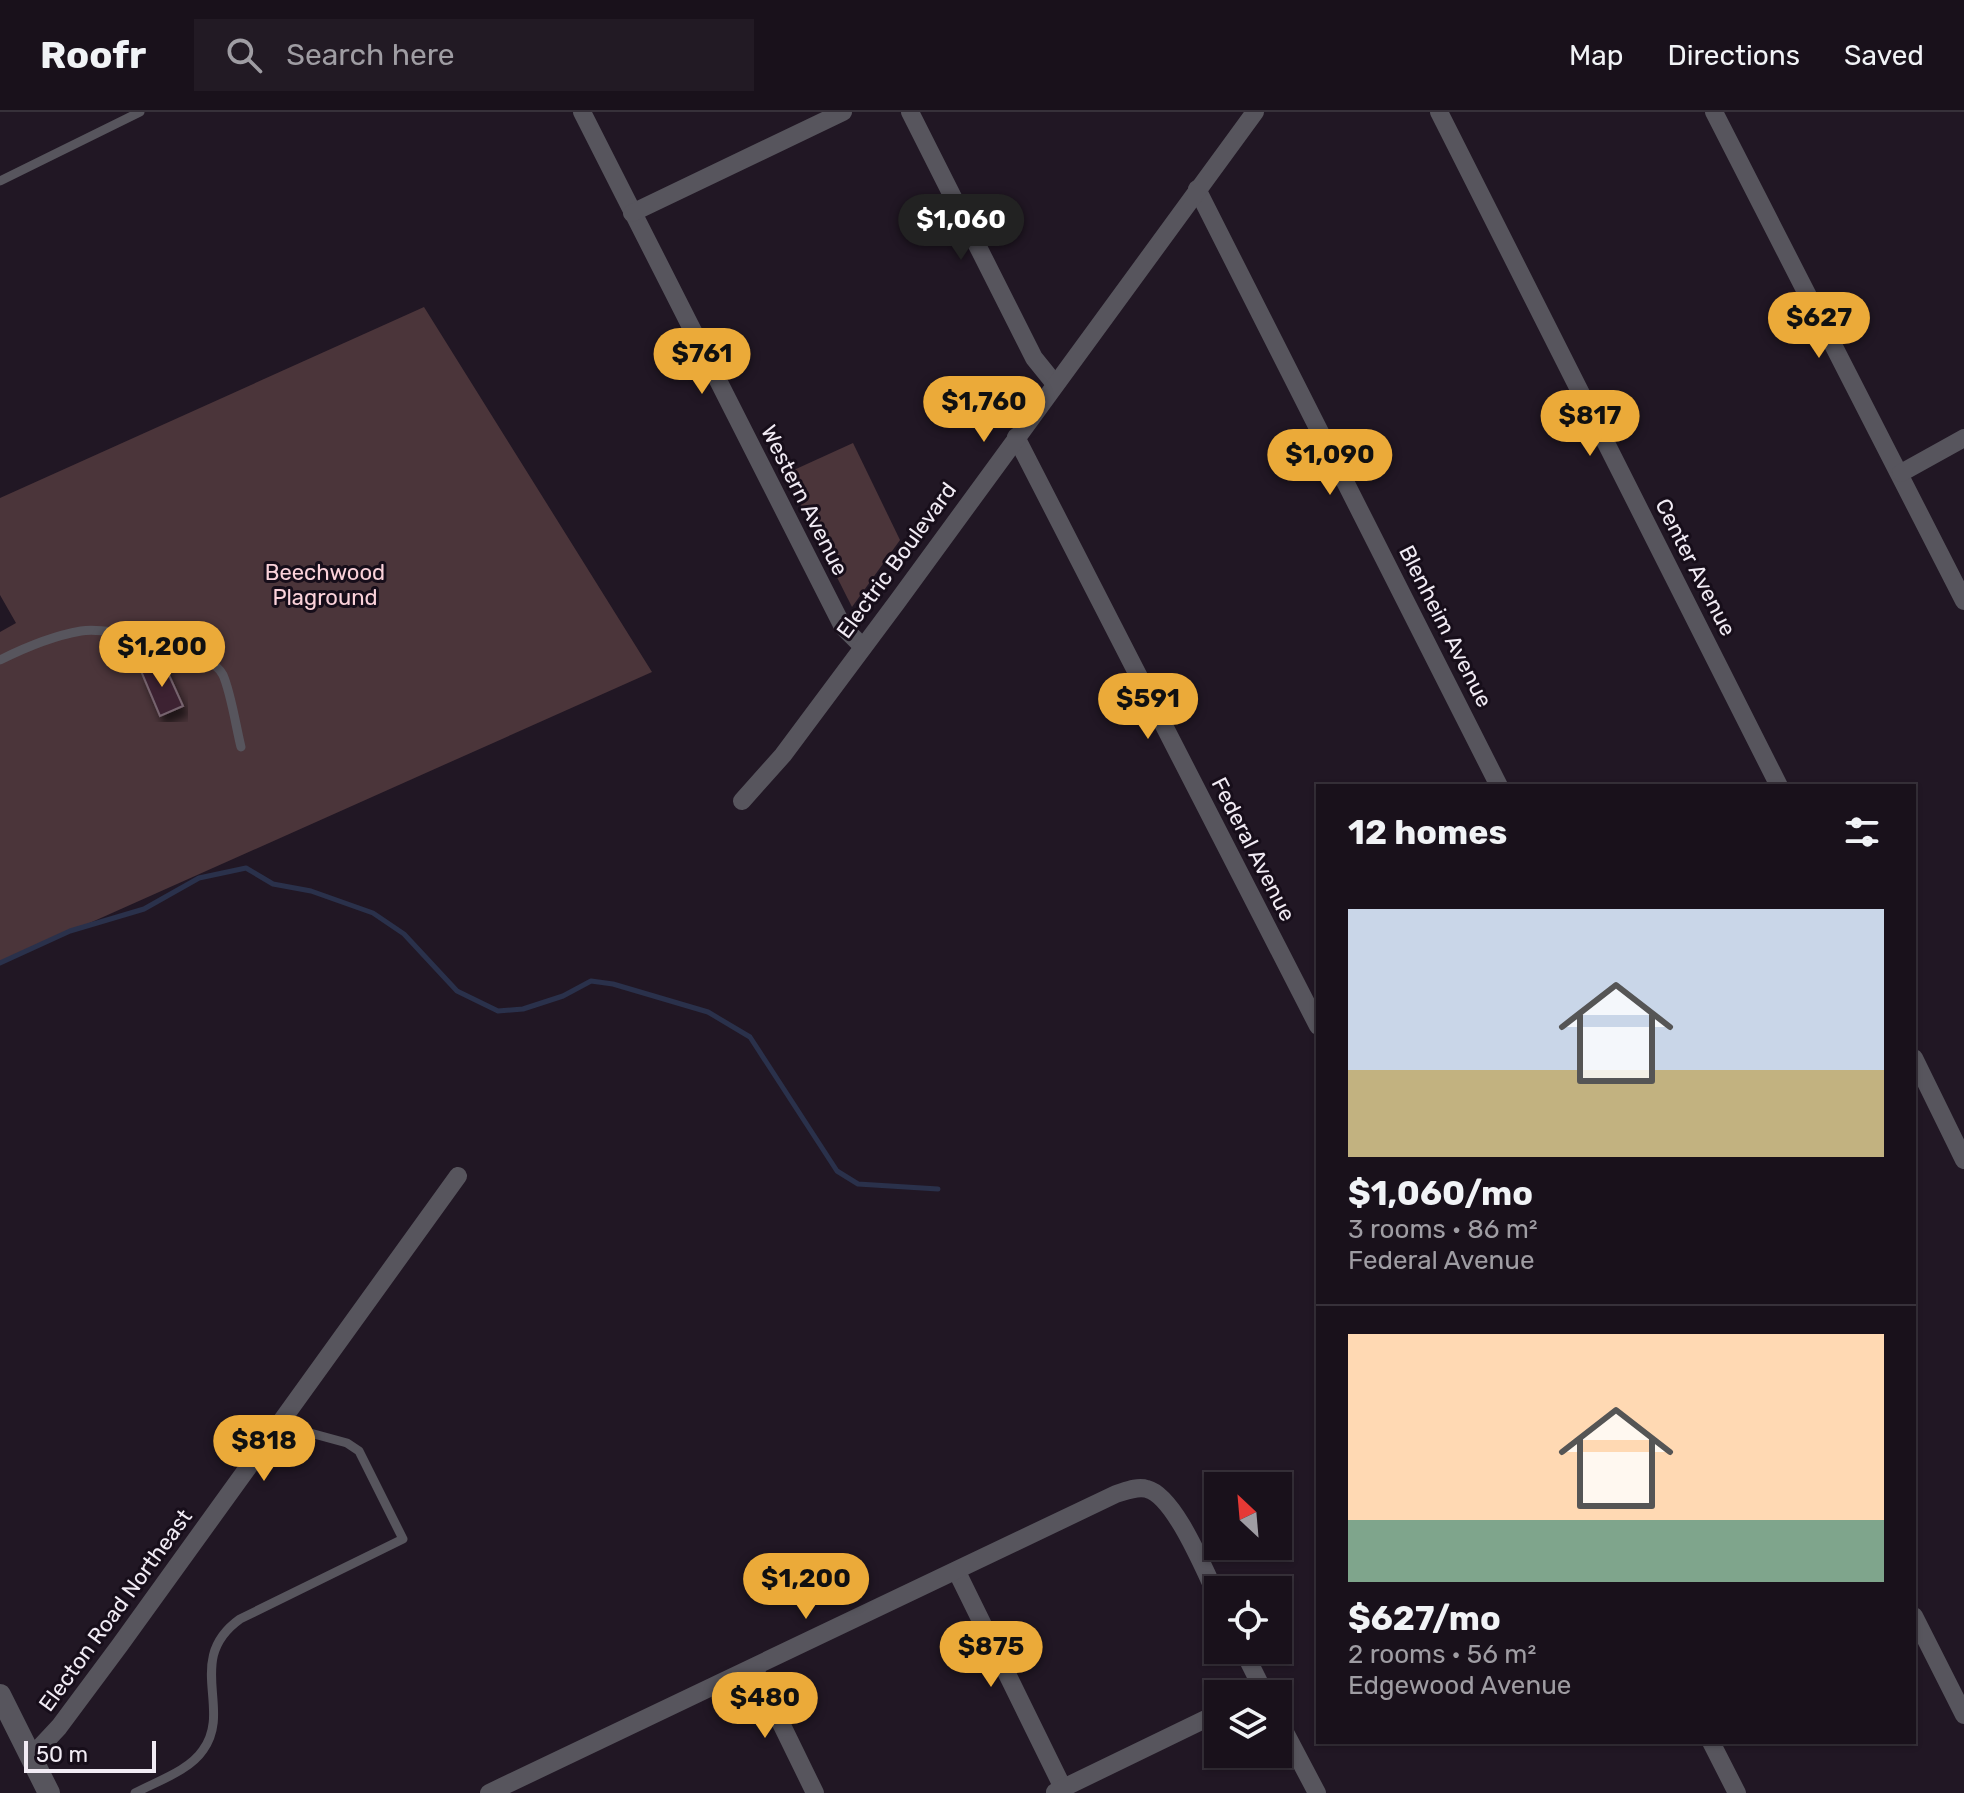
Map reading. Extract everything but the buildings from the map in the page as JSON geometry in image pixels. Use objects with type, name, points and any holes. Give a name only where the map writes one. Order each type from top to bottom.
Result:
[{"type":"street","name":"Western Avenue","points":[[582,112],[843,627],[863,647]]},
{"type":"street","points":[[632,213],[843,112]]},
{"type":"street","points":[[910,112],[1034,358],[1055,384]]},
{"type":"street","name":"Center Avenue","points":[[1439,112],[1778,784]]},
{"type":"street","points":[[1714,112],[1964,601]]},
{"type":"street","name":"Electric Boulevard","points":[[742,801],[783,755],[863,647],[1247,116]]},
{"type":"street","name":"Blenheim Avenue","points":[[1197,189],[1498,784]]},
{"type":"street","name":"Federal Avenue","points":[[1016,437],[1316,1022]]},
{"type":"street","points":[[1901,473],[1964,438]]},
{"type":"street","points":[[1916,1062],[1964,1160]]},
{"type":"street","name":"Electon Road Northeast","points":[[31,1757],[77,1704],[458,1176]]},
{"type":"street","points":[[489,1793],[957,1572],[1092,1504],[1137,1488],[1158,1495],[1170,1507],[1206,1576]]},
{"type":"street","points":[[957,1572],[1058,1791],[1204,1720]]},
{"type":"street","points":[[1916,1620],[1964,1715]]},
{"type":"street","points":[[754,1668],[815,1793]]},
{"type":"street","points":[[0,1695],[49,1793]]},
{"type":"street","points":[[1712,1744],[1737,1793]]},
{"type":"street","points":[[1292,1746],[1317,1793]]},
{"type":"lane","points":[[0,181],[140,112]]},
{"type":"lane","points":[[0,660],[34,643],[84,630],[155,640],[210,659],[223,676],[241,747]]},
{"type":"lane","points":[[135,1793],[193,1762],[206,1748],[213,1708],[214,1646],[222,1631],[240,1619],[403,1539],[359,1451],[347,1443],[281,1425]]},
{"type":"green space","name":"Beechwood Plaground","points":[[424,307],[652,672],[0,963],[0,632],[16,623],[0,595],[0,498]]},
{"type":"green space","points":[[853,443],[900,540],[852,607],[785,474]]},
{"type":"waterway","points":[[0,963],[70,931],[144,909],[199,878],[246,868],[273,884],[311,891],[373,913],[404,934],[457,991],[498,1011],[523,1009],[563,996],[591,981],[613,984],[708,1012],[750,1037],[837,1171],[858,1184],[938,1189]]}]
